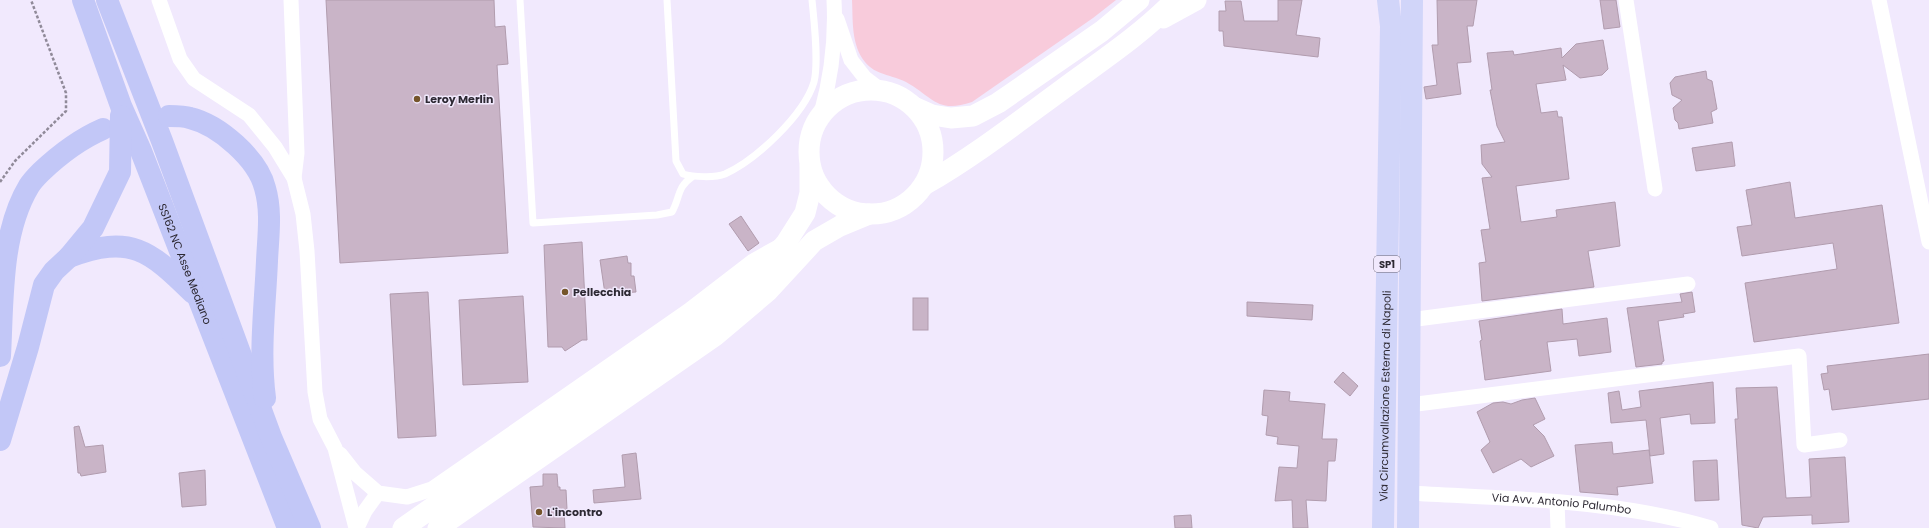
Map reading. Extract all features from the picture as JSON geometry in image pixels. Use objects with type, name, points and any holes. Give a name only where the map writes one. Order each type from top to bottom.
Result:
[{"type":"highway","name":"SS162 NC Asse Mediano","points":[[83,0],[121,106],[141,151],[197,297],[286,497],[310,528]]},
{"type":"highway","name":"SS162 NC Asse Mediano","points":[[107,0],[162,141],[271,437],[286,497],[288,528]]},
{"type":"highway","points":[[0,440],[28,347],[44,285],[54,271],[69,257],[93,228],[120,172],[121,106]]},
{"type":"highway","points":[[169,116],[190,118],[214,128],[236,145],[255,168],[265,188],[269,220],[262,370],[271,437]]},
{"type":"highway","points":[[0,356],[4,273],[13,222],[29,185],[57,157],[89,135],[104,129]]},
{"type":"highway","points":[[69,257],[94,248],[120,246],[134,249],[151,256],[168,269],[197,297]]},
{"type":"main road","points":[[404,528],[721,306],[757,277],[786,243],[805,213],[810,193],[809,148],[813,130],[822,114],[834,102],[848,94],[865,90],[882,91],[899,97],[932,116],[951,118],[973,116],[998,103],[1102,32],[1139,0]]},
{"type":"main road","points":[[924,185],[954,168],[1146,27],[1175,0]]},
{"type":"main road","points":[[1146,27],[1196,0]]},
{"type":"main road","name":"Via Circumvallazione Esterna di Napoli","points":[[1383,528],[1391,26],[1388,0]]},
{"type":"main road","name":"Via Circumvallazione Esterna di Napoli","points":[[1408,528],[1412,0]]},
{"type":"main road","points":[[810,166],[818,185],[831,200],[849,210],[869,214],[885,213],[900,207],[913,198],[924,185],[932,166],[933,144],[927,124],[914,107]]},
{"type":"main road","points":[[438,528],[716,335],[768,291],[814,241],[840,226],[869,214]]},
{"type":"street","points":[[159,0],[180,59],[194,79],[249,115],[275,147],[294,178],[303,214],[307,251],[315,392],[320,419],[334,448],[357,528]]},
{"type":"street","points":[[291,0],[297,153],[294,178]]},
{"type":"street","points":[[1626,0],[1655,189]]},
{"type":"street","points":[[1879,0],[1929,242]]},
{"type":"street","points":[[834,7],[851,60],[865,78],[882,91]]},
{"type":"street","points":[[822,114],[830,72],[834,7]]},
{"type":"street","points":[[334,448],[355,473],[378,493],[407,497],[432,489],[688,311],[753,261],[786,243]]},
{"type":"street","points":[[1409,320],[1688,284]]},
{"type":"street","points":[[1410,405],[1799,356],[1804,446],[1840,440]]},
{"type":"street","points":[[357,528],[378,493]]},
{"type":"street","name":"Via Avv. Antonio Palumbo","points":[[1409,493],[1557,502],[1635,510],[1711,528]]},
{"type":"street","points":[[1557,502],[1558,528]]},
{"type":"lane","points":[[520,0],[533,223],[657,215],[672,212],[678,202],[679,192],[684,183],[692,177]]},
{"type":"lane","points":[[667,0],[676,161],[683,174],[692,177],[723,174],[756,154],[790,122],[810,91],[815,73],[812,0]]},
{"type":"path","points":[[0,182],[15,161],[66,111],[66,93],[31,0]]},
{"type":"shaded area","points":[[852,0],[1116,0],[1093,18],[972,102],[951,106],[936,102],[906,82],[874,70],[865,62],[860,55],[855,40]]},
{"type":"building","points":[[326,0],[494,0],[495,27],[505,26],[508,64],[497,65],[508,253],[340,263]]},
{"type":"building","points":[[1278,0],[1302,0],[1296,35],[1320,38],[1318,57],[1224,46],[1223,31],[1219,31],[1219,11],[1226,11],[1225,1],[1241,1],[1244,21],[1278,21]]},
{"type":"building","points":[[1437,0],[1477,0],[1473,26],[1467,26],[1471,62],[1457,63],[1461,94],[1426,99],[1424,87],[1437,85],[1432,45],[1438,45]]},
{"type":"building","points":[[1600,0],[1616,0],[1620,27],[1604,29]]},
{"type":"building","points":[[1603,40],[1608,69],[1602,75],[1580,78],[1563,65],[1566,80],[1536,84],[1541,113],[1557,111],[1558,117],[1562,117],[1569,179],[1516,186],[1521,222],[1557,217],[1556,210],[1615,202],[1620,246],[1588,251],[1594,287],[1482,301],[1479,263],[1486,262],[1481,230],[1490,229],[1482,178],[1492,177],[1482,164],[1481,145],[1505,142],[1497,126],[1490,90],[1492,90],[1487,53],[1513,51],[1514,55],[1561,48],[1562,58],[1576,44]]},
{"type":"building","points":[[1706,71],[1707,79],[1712,81],[1717,109],[1711,112],[1713,123],[1679,129],[1678,123],[1675,120],[1673,108],[1682,100],[1672,95],[1670,83],[1675,77]]},
{"type":"building","points":[[1732,142],[1735,166],[1696,171],[1692,148]]},
{"type":"building","points":[[1790,182],[1795,218],[1882,205],[1899,323],[1754,342],[1745,283],[1837,269],[1833,243],[1742,256],[1737,227],[1752,225],[1746,190]]},
{"type":"building","points":[[741,216],[759,243],[748,251],[729,224]]},
{"type":"building","name":"Pellecchia","points":[[582,242],[587,340],[582,340],[565,351],[562,347],[548,347],[544,245]]},
{"type":"building","points":[[627,256],[628,263],[631,263],[631,276],[634,276],[636,292],[605,294],[600,260]]},
{"type":"building","points":[[428,292],[436,436],[398,438],[390,294]]},
{"type":"building","points":[[1692,292],[1695,312],[1683,314],[1684,317],[1658,321],[1664,361],[1662,364],[1636,367],[1627,308],[1682,302],[1680,294]]},
{"type":"building","points":[[523,296],[528,382],[463,385],[459,300]]},
{"type":"building","points":[[913,298],[928,298],[928,330],[913,330]]},
{"type":"building","points":[[1247,302],[1313,305],[1312,320],[1247,316]]},
{"type":"building","points":[[1562,309],[1563,324],[1607,318],[1611,352],[1579,356],[1577,339],[1547,342],[1551,371],[1485,380],[1479,321]]},
{"type":"building","points":[[1929,354],[1929,399],[1832,410],[1829,389],[1824,390],[1821,374],[1828,373],[1827,366]]},
{"type":"building","points":[[1343,372],[1358,386],[1350,396],[1334,382]]},
{"type":"building","points":[[1713,382],[1715,423],[1691,424],[1690,414],[1660,418],[1664,454],[1650,456],[1646,420],[1611,423],[1608,393],[1619,391],[1622,410],[1641,407],[1639,391]]},
{"type":"building","points":[[1777,387],[1786,498],[1811,497],[1809,459],[1845,457],[1849,522],[1812,524],[1812,515],[1763,517],[1758,528],[1742,525],[1735,419],[1738,419],[1736,388]]},
{"type":"building","points":[[1264,390],[1290,392],[1289,401],[1325,404],[1322,439],[1337,439],[1335,461],[1328,461],[1326,501],[1306,500],[1308,528],[1293,528],[1292,500],[1275,501],[1279,467],[1297,468],[1299,446],[1277,444],[1278,437],[1266,435],[1268,416],[1262,415]]},
{"type":"building","points":[[1535,398],[1545,419],[1533,425],[1544,436],[1554,456],[1531,467],[1521,459],[1493,473],[1481,450],[1490,442],[1477,412],[1493,403],[1503,402],[1511,404],[1522,400]]},
{"type":"building","points":[[79,426],[85,447],[103,445],[106,472],[81,476],[80,473],[78,473],[74,427]]},
{"type":"building","points":[[1612,442],[1613,454],[1649,450],[1653,483],[1617,487],[1618,495],[1580,492],[1575,445]]},
{"type":"building","points":[[636,453],[641,499],[594,503],[593,490],[625,487],[622,455]]},
{"type":"building","points":[[1717,460],[1719,500],[1695,501],[1693,461]]},
{"type":"building","points":[[205,470],[206,505],[182,507],[179,473]]},
{"type":"building","points":[[543,474],[557,474],[558,487],[560,487],[560,490],[566,490],[567,509],[564,510],[565,528],[533,527],[530,487],[543,486]]},
{"type":"building","points":[[1191,515],[1192,528],[1175,528],[1174,516]]},
{"type":"place","name":"Leroy Merlin","points":[[417,99]]},
{"type":"place","name":"Pellecchia","points":[[565,292]]},
{"type":"place","name":"L'incontro","points":[[539,512]]}]
